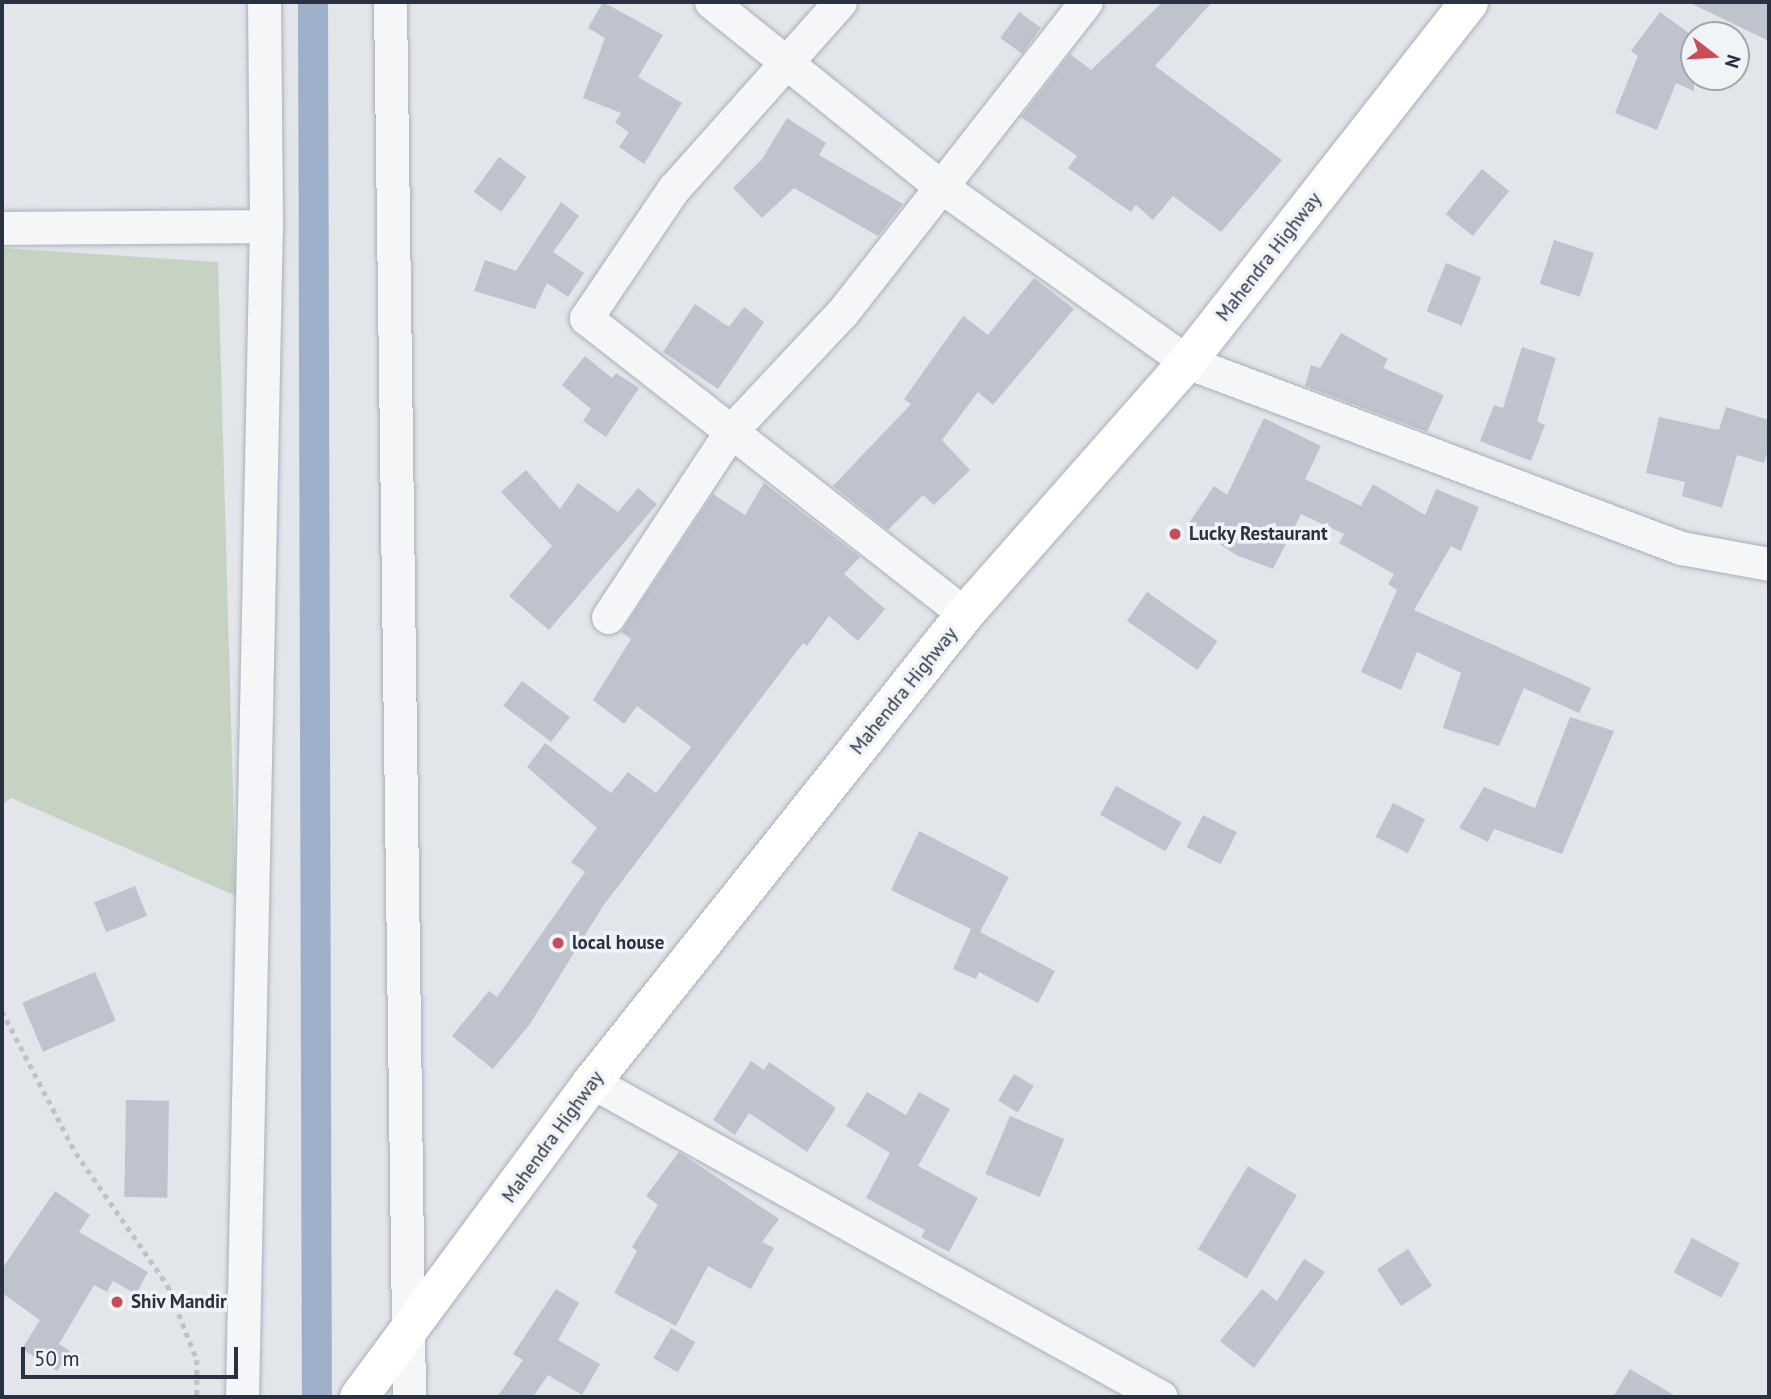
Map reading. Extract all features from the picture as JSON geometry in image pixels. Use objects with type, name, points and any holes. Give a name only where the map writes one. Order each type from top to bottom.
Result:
[{"type":"highway","name":"Mahendra Highway","points":[[367,1387],[409,1336],[592,1082],[965,614],[1186,362],[1469,2]]},
{"type":"street","points":[[242,1397],[266,226],[264,2]]},
{"type":"street","points":[[390,2],[409,1397]]},
{"type":"street","points":[[711,2],[939,185],[1186,362],[1681,548],[1769,564]]},
{"type":"street","points":[[840,2],[787,65],[674,188],[586,318],[965,614]]},
{"type":"street","points":[[608,617],[731,431],[842,313],[939,185],[1086,2]]},
{"type":"street","points":[[2,228],[266,226]]},
{"type":"street","points":[[592,1082],[1161,1397]]},
{"type":"path","points":[[2,1011],[76,1153],[168,1286],[197,1360],[197,1397]]},
{"type":"green space","points":[[2,248],[218,262],[236,896],[11,798],[2,804]]},
{"type":"building","points":[[603,2],[663,35],[638,77],[682,103],[644,164],[619,147],[629,132],[615,123],[621,113],[583,98],[605,38],[588,28]]},
{"type":"building","points":[[1163,2],[1212,2],[1155,66],[1282,160],[1221,232],[1173,196],[1153,220],[1136,205],[1131,212],[1068,168],[1077,156],[1021,117],[1070,54],[1091,70]]},
{"type":"building","points":[[1688,2],[1769,2],[1769,41],[1750,32],[1750,21],[1727,21]]},
{"type":"building","points":[[1019,12],[1041,28],[1022,54],[1000,38]]},
{"type":"building","points":[[1660,12],[1680,27],[1680,85],[1676,83],[1657,130],[1615,113],[1638,56],[1631,51]]},
{"type":"building","points":[[787,118],[826,143],[819,155],[903,204],[878,236],[794,188],[762,218],[733,188],[762,159]]},
{"type":"building","points":[[499,157],[527,177],[501,212],[474,192]]},
{"type":"building","points":[[1482,169],[1509,191],[1473,236],[1445,214]]},
{"type":"building","points":[[561,202],[579,216],[553,252],[584,273],[568,297],[547,283],[535,309],[474,291],[485,260],[516,271]]},
{"type":"building","points":[[1554,240],[1594,253],[1580,297],[1540,284]]},
{"type":"building","points":[[1446,263],[1481,277],[1462,325],[1427,311]]},
{"type":"building","points":[[1034,278],[1074,309],[993,405],[978,392],[942,440],[970,470],[934,505],[923,495],[888,530],[833,486],[911,404],[904,399],[963,316],[988,335]]},
{"type":"building","points":[[695,304],[729,327],[744,307],[764,322],[718,389],[663,352]]},
{"type":"building","points":[[1341,333],[1388,359],[1383,368],[1444,395],[1427,432],[1305,386],[1311,365],[1320,368]]},
{"type":"building","points":[[1522,347],[1556,358],[1537,421],[1545,425],[1531,461],[1480,441],[1494,405],[1503,408]]},
{"type":"building","points":[[585,356],[612,378],[616,373],[639,388],[606,437],[583,421],[591,409],[562,385]]},
{"type":"building","points":[[1726,407],[1769,420],[1769,447],[1764,463],[1737,455],[1722,508],[1682,496],[1685,482],[1646,473],[1659,417],[1719,430]]},
{"type":"building","points":[[1264,418],[1321,446],[1305,479],[1361,506],[1373,484],[1425,515],[1436,489],[1479,507],[1461,551],[1451,546],[1414,610],[1591,688],[1579,713],[1524,688],[1499,746],[1443,728],[1461,673],[1417,652],[1401,690],[1361,672],[1397,590],[1388,584],[1394,574],[1339,543],[1344,534],[1301,514],[1273,569],[1236,555],[1189,523],[1214,486],[1227,495]]},
{"type":"building","points":[[526,470],[560,509],[578,483],[618,512],[638,488],[657,504],[549,630],[509,596],[552,546],[501,492]]},
{"type":"building","points":[[764,483],[860,557],[844,574],[885,609],[858,641],[829,616],[807,646],[803,643],[603,906],[530,1024],[493,1069],[452,1036],[489,991],[497,997],[585,872],[571,862],[597,828],[527,767],[545,743],[611,793],[628,772],[656,793],[691,747],[637,706],[624,724],[593,700],[631,639],[621,632],[713,494],[745,515]]},
{"type":"building","points":[[1147,592],[1217,641],[1197,670],[1127,621]]},
{"type":"building","points":[[522,681],[570,717],[551,742],[503,706]]},
{"type":"building","points":[[1570,717],[1614,731],[1562,854],[1494,829],[1488,842],[1459,828],[1484,787],[1535,808]]},
{"type":"building","points":[[1116,786],[1182,822],[1166,851],[1100,815]]},
{"type":"building","points":[[1393,803],[1425,819],[1408,853],[1376,837]]},
{"type":"building","points":[[1203,815],[1237,832],[1221,864],[1187,847]]},
{"type":"building","points":[[919,831],[1009,877],[980,932],[1055,971],[1038,1003],[979,972],[976,979],[953,969],[971,929],[891,890]]},
{"type":"building","points":[[135,886],[147,916],[106,932],[94,902]]},
{"type":"building","points":[[95,972],[116,1021],[43,1052],[22,1003]]},
{"type":"building","points":[[751,1061],[764,1070],[769,1062],[836,1108],[807,1152],[749,1113],[735,1135],[713,1120]]},
{"type":"building","points":[[1014,1074],[1034,1086],[1018,1112],[998,1101]]},
{"type":"building","points":[[867,1092],[906,1115],[919,1092],[950,1109],[918,1166],[978,1198],[949,1252],[921,1237],[925,1230],[866,1198],[890,1153],[846,1126]]},
{"type":"building","points":[[126,1100],[169,1101],[167,1198],[124,1197]]},
{"type":"building","points":[[1010,1116],[1064,1139],[1040,1197],[985,1174]]},
{"type":"building","points":[[679,1152],[779,1219],[762,1242],[774,1248],[751,1289],[708,1266],[676,1326],[614,1293],[637,1251],[632,1247],[658,1205],[646,1196]]},
{"type":"building","points":[[1248,1166],[1297,1195],[1247,1279],[1198,1249]]},
{"type":"building","points":[[55,1191],[90,1215],[79,1232],[148,1272],[136,1294],[113,1281],[107,1292],[94,1285],[59,1344],[70,1351],[57,1371],[22,1349],[40,1320],[2,1293],[2,1269]]},
{"type":"building","points":[[1692,1238],[1740,1263],[1721,1298],[1674,1272]]},
{"type":"building","points":[[1408,1249],[1432,1286],[1401,1306],[1377,1269]]},
{"type":"building","points":[[1304,1259],[1325,1272],[1254,1368],[1220,1341],[1262,1289],[1277,1301]]},
{"type":"building","points":[[556,1289],[579,1303],[558,1340],[600,1364],[582,1395],[548,1375],[533,1397],[497,1397],[523,1360],[513,1354]]},
{"type":"building","points":[[671,1328],[695,1342],[678,1372],[654,1358]]},
{"type":"building","points":[[1630,1369],[1677,1397],[1613,1397]]},
{"type":"waterway","points":[[313,2],[317,1397]]},
{"type":"place","name":"Lucky Restaurant","points":[[1175,534]]},
{"type":"place","name":"local house","points":[[558,943]]},
{"type":"place","name":"Shiv Mandir","points":[[117,1302]]}]
